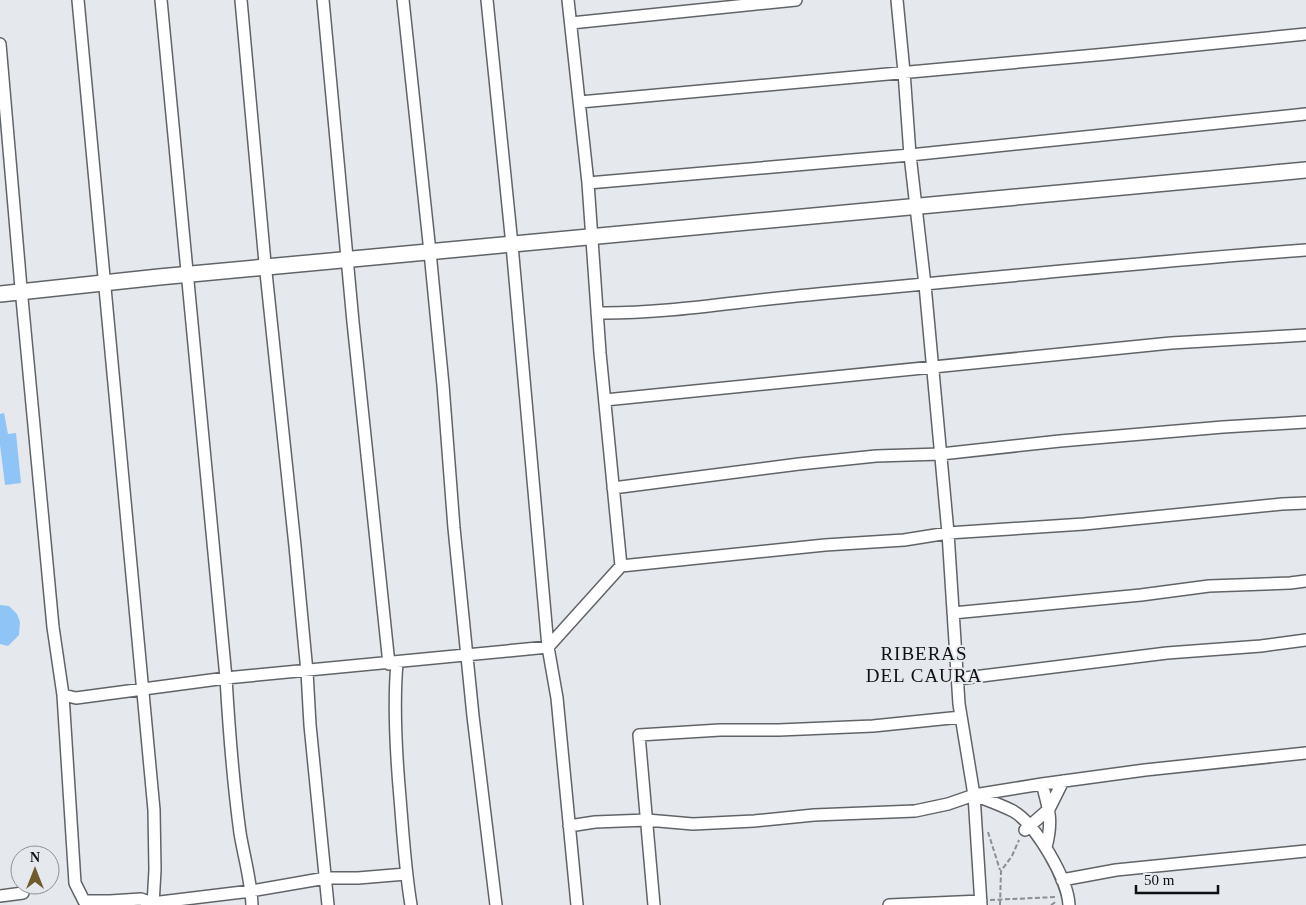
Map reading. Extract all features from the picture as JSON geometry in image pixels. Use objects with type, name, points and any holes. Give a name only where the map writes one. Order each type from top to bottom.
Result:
[{"type":"street","points":[[78,0],[154,810],[155,870],[153,904]]},
{"type":"street","points":[[161,0],[226,678],[231,757],[240,834],[252,905]]},
{"type":"street","points":[[241,0],[328,905]]},
{"type":"street","points":[[323,0],[347,260],[393,663],[397,763],[406,874],[411,905]]},
{"type":"street","points":[[403,0],[430,252],[454,528],[473,716],[496,905]]},
{"type":"street","points":[[487,0],[512,245],[548,647],[557,698],[577,905]]},
{"type":"street","points":[[568,0],[588,183],[597,313],[621,566]]},
{"type":"street","points":[[571,23],[796,0]]},
{"type":"street","points":[[889,905],[981,903],[974,795],[961,717],[957,679],[941,454],[925,285],[915,208],[897,0]]},
{"type":"street","points":[[580,102],[1306,34]]},
{"type":"street","points":[[0,44],[53,627],[63,695],[75,883],[84,902],[110,902],[140,898],[153,904],[251,891],[326,878],[358,878],[406,874]]},
{"type":"street","points":[[588,183],[910,155],[1306,114]]},
{"type":"street","points":[[0,294],[1306,170]]},
{"type":"street","points":[[597,313],[647,312],[788,297],[1306,250]]},
{"type":"street","points":[[605,400],[1171,343],[1306,335]]},
{"type":"street","points":[[613,488],[856,458],[941,454],[1060,441],[1306,422]]},
{"type":"street","points":[[63,695],[76,698],[226,678],[307,672],[548,647],[621,566],[739,553],[904,540],[948,534],[1084,524],[1306,503]]},
{"type":"street","points":[[953,613],[1141,595],[1209,586],[1306,581]]},
{"type":"street","points":[[957,679],[1167,653],[1261,646],[1306,640]]},
{"type":"street","points":[[654,905],[639,735],[720,730],[779,730],[873,726],[961,717]]},
{"type":"street","points":[[569,826],[595,822],[647,820],[694,824],[814,815],[915,811],[948,804],[974,795],[1042,784],[1145,770],[1306,753]]},
{"type":"street","points":[[1026,829],[1049,809],[1063,781]]},
{"type":"street","points":[[1042,784],[1049,809],[1050,831],[1046,847]]},
{"type":"street","points":[[974,795],[1014,812],[1026,829],[1046,847],[1062,880],[1069,901]]},
{"type":"street","points":[[1062,880],[1116,870],[1306,851]]},
{"type":"street","points":[[74,905],[77,887]]},
{"type":"path","points":[[975,811],[989,833],[1001,871],[1000,905]]},
{"type":"path","points":[[1001,871],[1012,856],[1026,829]]},
{"type":"path","points":[[981,903],[1000,900],[1069,901]]},
{"type":"path","points":[[1051,905],[1055,902],[1069,901]]},
{"type":"building","points":[[4,413],[8,434],[16,433],[21,483],[5,485],[0,445],[0,414]]},
{"type":"building","points":[[0,605],[9,606],[17,614],[20,622],[19,635],[8,646],[0,644]]},
{"type":"district","name":"RIBERAS DEL CAURA","points":[[924,664]]}]
